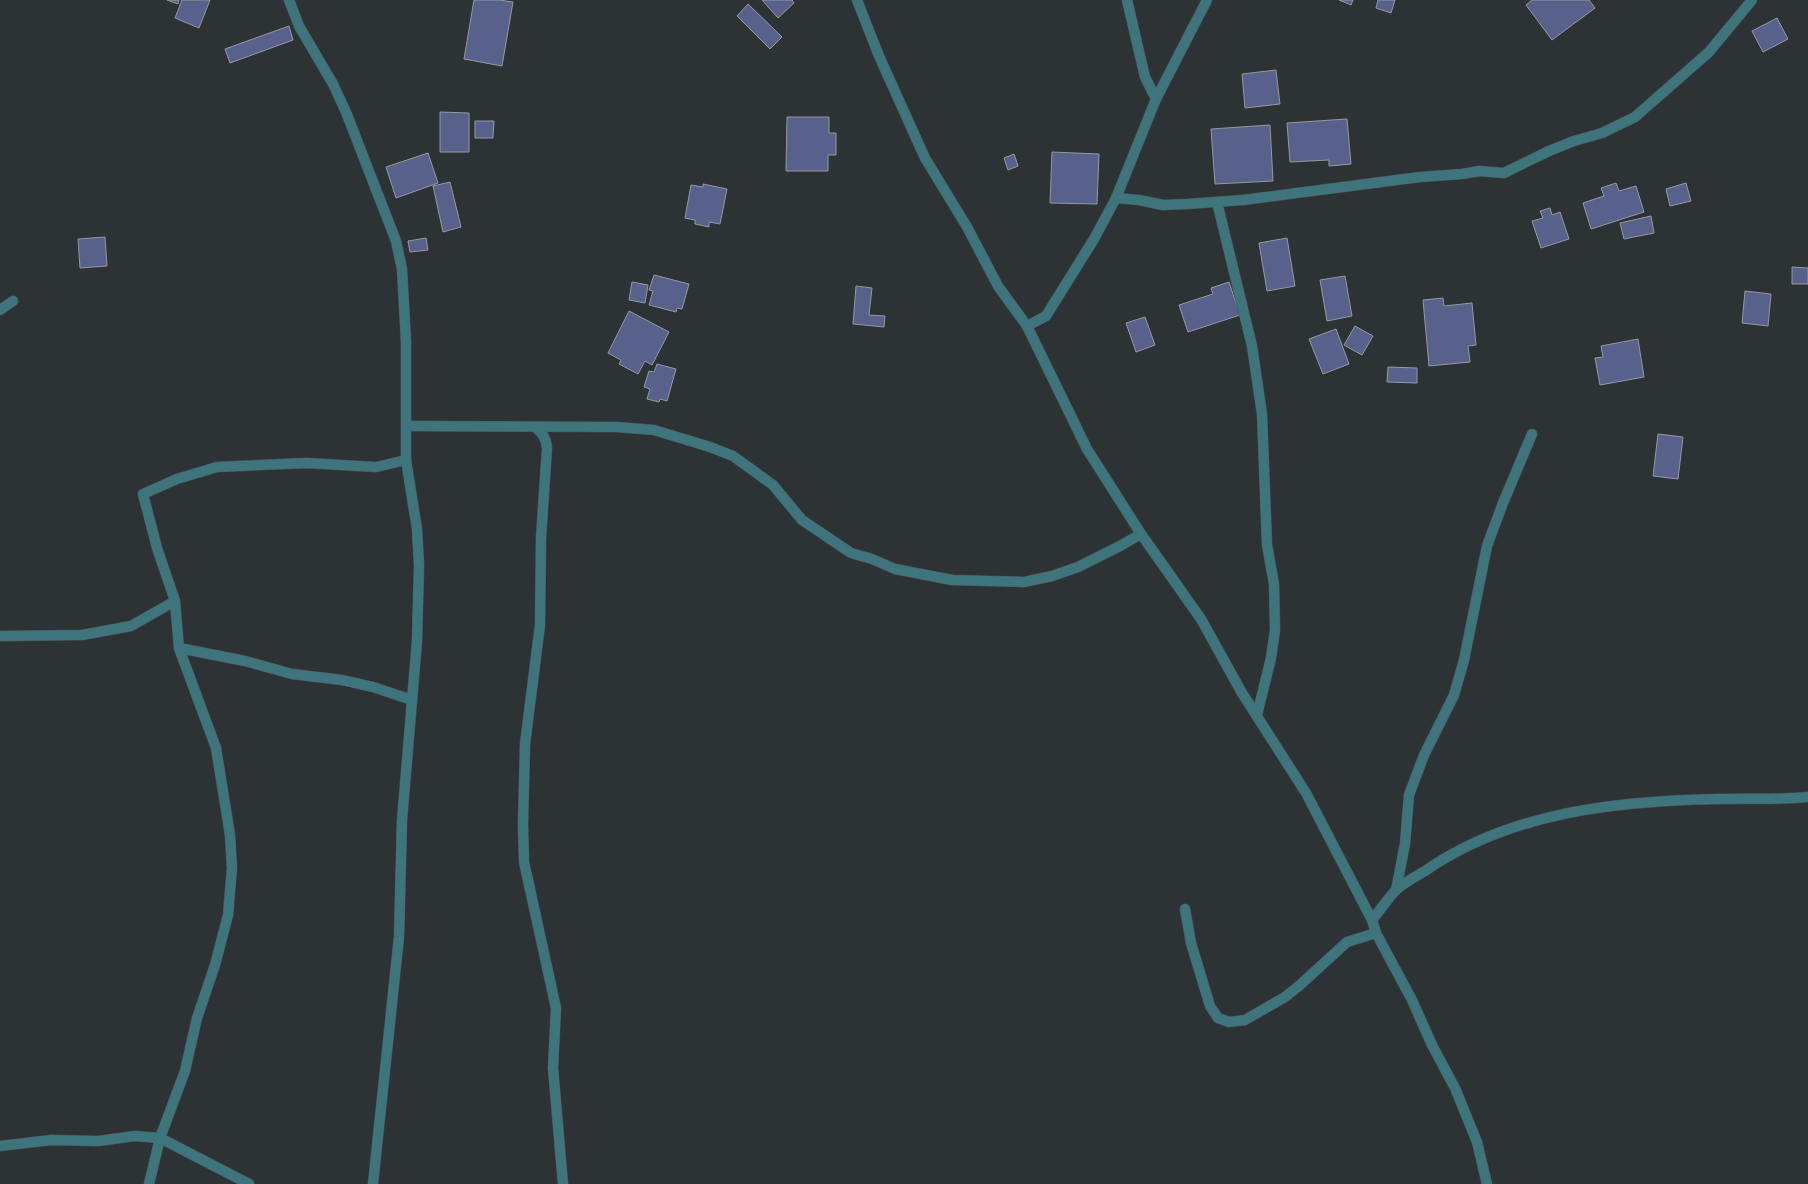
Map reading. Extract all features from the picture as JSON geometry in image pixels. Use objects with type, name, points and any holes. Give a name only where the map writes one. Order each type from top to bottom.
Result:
[{"type":"street","points":[[289,0],[299,26],[333,84],[346,112],[396,241],[402,269],[404,295],[407,426],[406,460],[417,529],[419,565],[417,641],[402,820],[399,937],[373,1184]]},
{"type":"street","points":[[857,0],[879,56],[925,158],[966,227],[998,286],[1027,326],[1087,449],[1141,534],[1201,619],[1242,693],[1306,793],[1372,920],[1376,933],[1412,1000],[1432,1045],[1455,1088],[1477,1142],[1487,1184]]},
{"type":"street","points":[[1127,0],[1145,77],[1156,99]]},
{"type":"street","points":[[1027,326],[1046,316],[1094,239],[1116,198],[1156,99],[1207,0]]},
{"type":"street","points":[[1116,198],[1139,200],[1163,205],[1217,202],[1479,171],[1504,173],[1549,151],[1574,141],[1602,133],[1635,117],[1709,52],[1752,0]]},
{"type":"street","points":[[1217,202],[1252,346],[1262,414],[1267,545],[1274,584],[1275,630],[1271,658],[1257,715]]},
{"type":"street","points":[[0,310],[13,301]]},
{"type":"street","points":[[407,426],[616,427],[654,430],[733,456],[773,485],[802,520],[851,553],[895,568],[952,580],[1024,582],[1052,576],[1078,567],[1141,534]]},
{"type":"street","points":[[535,427],[546,439],[547,448],[543,485],[540,625],[525,744],[523,854],[531,899],[556,1008],[553,1068],[563,1184]]},
{"type":"street","points":[[1396,890],[1405,844],[1409,795],[1424,755],[1440,726],[1454,695],[1464,660],[1487,546],[1532,434]]},
{"type":"street","points":[[149,1184],[160,1138],[185,1071],[197,1018],[215,965],[228,915],[232,868],[230,834],[216,748],[179,648],[175,601],[157,548],[144,494],[178,479],[217,467],[307,463],[376,467],[406,460]]},
{"type":"street","points":[[0,636],[82,635],[131,626],[175,601]]},
{"type":"street","points":[[179,648],[245,661],[292,674],[342,680],[373,687],[412,700]]},
{"type":"street","points":[[1372,920],[1396,890],[1448,855],[1506,830],[1563,813],[1623,805],[1718,799],[1780,800],[1808,797]]},
{"type":"street","points":[[1185,909],[1191,943],[1210,1006],[1218,1018],[1229,1022],[1245,1020],[1285,997],[1347,942],[1376,933]]},
{"type":"street","points":[[0,1146],[51,1140],[98,1140],[134,1136],[160,1138],[249,1184]]},
{"type":"building","points":[[167,0],[179,0],[178,4]]},
{"type":"building","points":[[182,0],[210,0],[199,28],[175,18]]},
{"type":"building","points":[[474,0],[499,0],[513,2],[502,66],[464,59]]},
{"type":"building","points":[[762,0],[792,0],[794,3],[778,18]]},
{"type":"building","points":[[1339,0],[1353,0],[1351,5]]},
{"type":"building","points":[[1378,0],[1395,0],[1391,13],[1376,8]]},
{"type":"building","points":[[1532,0],[1589,0],[1595,8],[1552,40],[1526,5]]},
{"type":"building","points":[[748,4],[782,37],[770,49],[737,16]]},
{"type":"building","points":[[1777,18],[1788,39],[1763,52],[1752,31]]},
{"type":"building","points":[[289,26],[293,40],[230,63],[225,49]]},
{"type":"building","points":[[1276,70],[1280,104],[1245,108],[1242,74]]},
{"type":"building","points":[[440,112],[469,113],[469,152],[440,152]]},
{"type":"building","points":[[787,117],[829,117],[829,133],[836,133],[836,155],[828,155],[828,171],[786,171]]},
{"type":"building","points":[[1347,119],[1351,164],[1329,166],[1329,160],[1290,162],[1287,123]]},
{"type":"building","points":[[475,121],[494,121],[493,138],[475,138]]},
{"type":"building","points":[[1270,125],[1273,181],[1215,184],[1211,129]]},
{"type":"building","points":[[1052,152],[1099,154],[1097,204],[1050,203]]},
{"type":"building","points":[[428,153],[438,183],[396,198],[386,167]]},
{"type":"building","points":[[1014,154],[1018,166],[1008,170],[1004,158]]},
{"type":"building","points":[[450,182],[461,227],[443,232],[433,186]]},
{"type":"building","points":[[1616,183],[1619,191],[1636,186],[1644,212],[1591,229],[1583,203],[1604,196],[1601,188]]},
{"type":"building","points":[[1686,183],[1691,201],[1670,206],[1666,189]]},
{"type":"building","points":[[703,184],[727,189],[720,224],[709,222],[709,227],[695,224],[695,220],[685,218],[691,185],[703,187]]},
{"type":"building","points":[[1550,208],[1552,215],[1560,212],[1569,239],[1541,248],[1532,221],[1543,218],[1540,211]]},
{"type":"building","points":[[1651,216],[1654,233],[1624,239],[1620,223]]},
{"type":"building","points":[[105,237],[107,266],[80,268],[78,239]]},
{"type":"building","points":[[426,238],[428,250],[410,252],[408,241]]},
{"type":"building","points":[[1287,238],[1295,286],[1267,291],[1259,243]]},
{"type":"building","points":[[1792,267],[1808,268],[1808,284],[1792,284]]},
{"type":"building","points":[[654,275],[689,284],[682,309],[677,308],[676,312],[649,305],[653,291],[649,290]]},
{"type":"building","points":[[1345,276],[1352,316],[1327,321],[1320,280]]},
{"type":"building","points":[[632,282],[648,285],[645,303],[629,300]]},
{"type":"building","points":[[1229,282],[1240,315],[1188,332],[1179,305],[1213,294],[1211,288]]},
{"type":"building","points":[[856,286],[872,288],[869,315],[885,316],[884,327],[853,324]]},
{"type":"building","points":[[1745,291],[1771,294],[1768,326],[1742,323]]},
{"type":"building","points":[[1443,298],[1444,306],[1472,303],[1476,345],[1468,346],[1470,362],[1429,366],[1423,300]]},
{"type":"building","points":[[629,311],[669,332],[652,365],[645,361],[638,374],[619,364],[621,360],[608,353]]},
{"type":"building","points":[[1145,317],[1155,345],[1136,352],[1126,323]]},
{"type":"building","points":[[1355,326],[1373,336],[1362,355],[1344,345]]},
{"type":"building","points":[[1336,329],[1349,364],[1323,374],[1309,339]]},
{"type":"building","points":[[1638,339],[1644,377],[1600,385],[1595,358],[1603,357],[1601,346]]},
{"type":"building","points":[[657,364],[676,369],[667,401],[660,399],[659,402],[647,399],[650,389],[644,387],[649,371],[654,372]]},
{"type":"building","points":[[1388,367],[1417,368],[1417,383],[1387,382]]},
{"type":"building","points":[[1658,434],[1683,437],[1678,479],[1653,476]]}]
